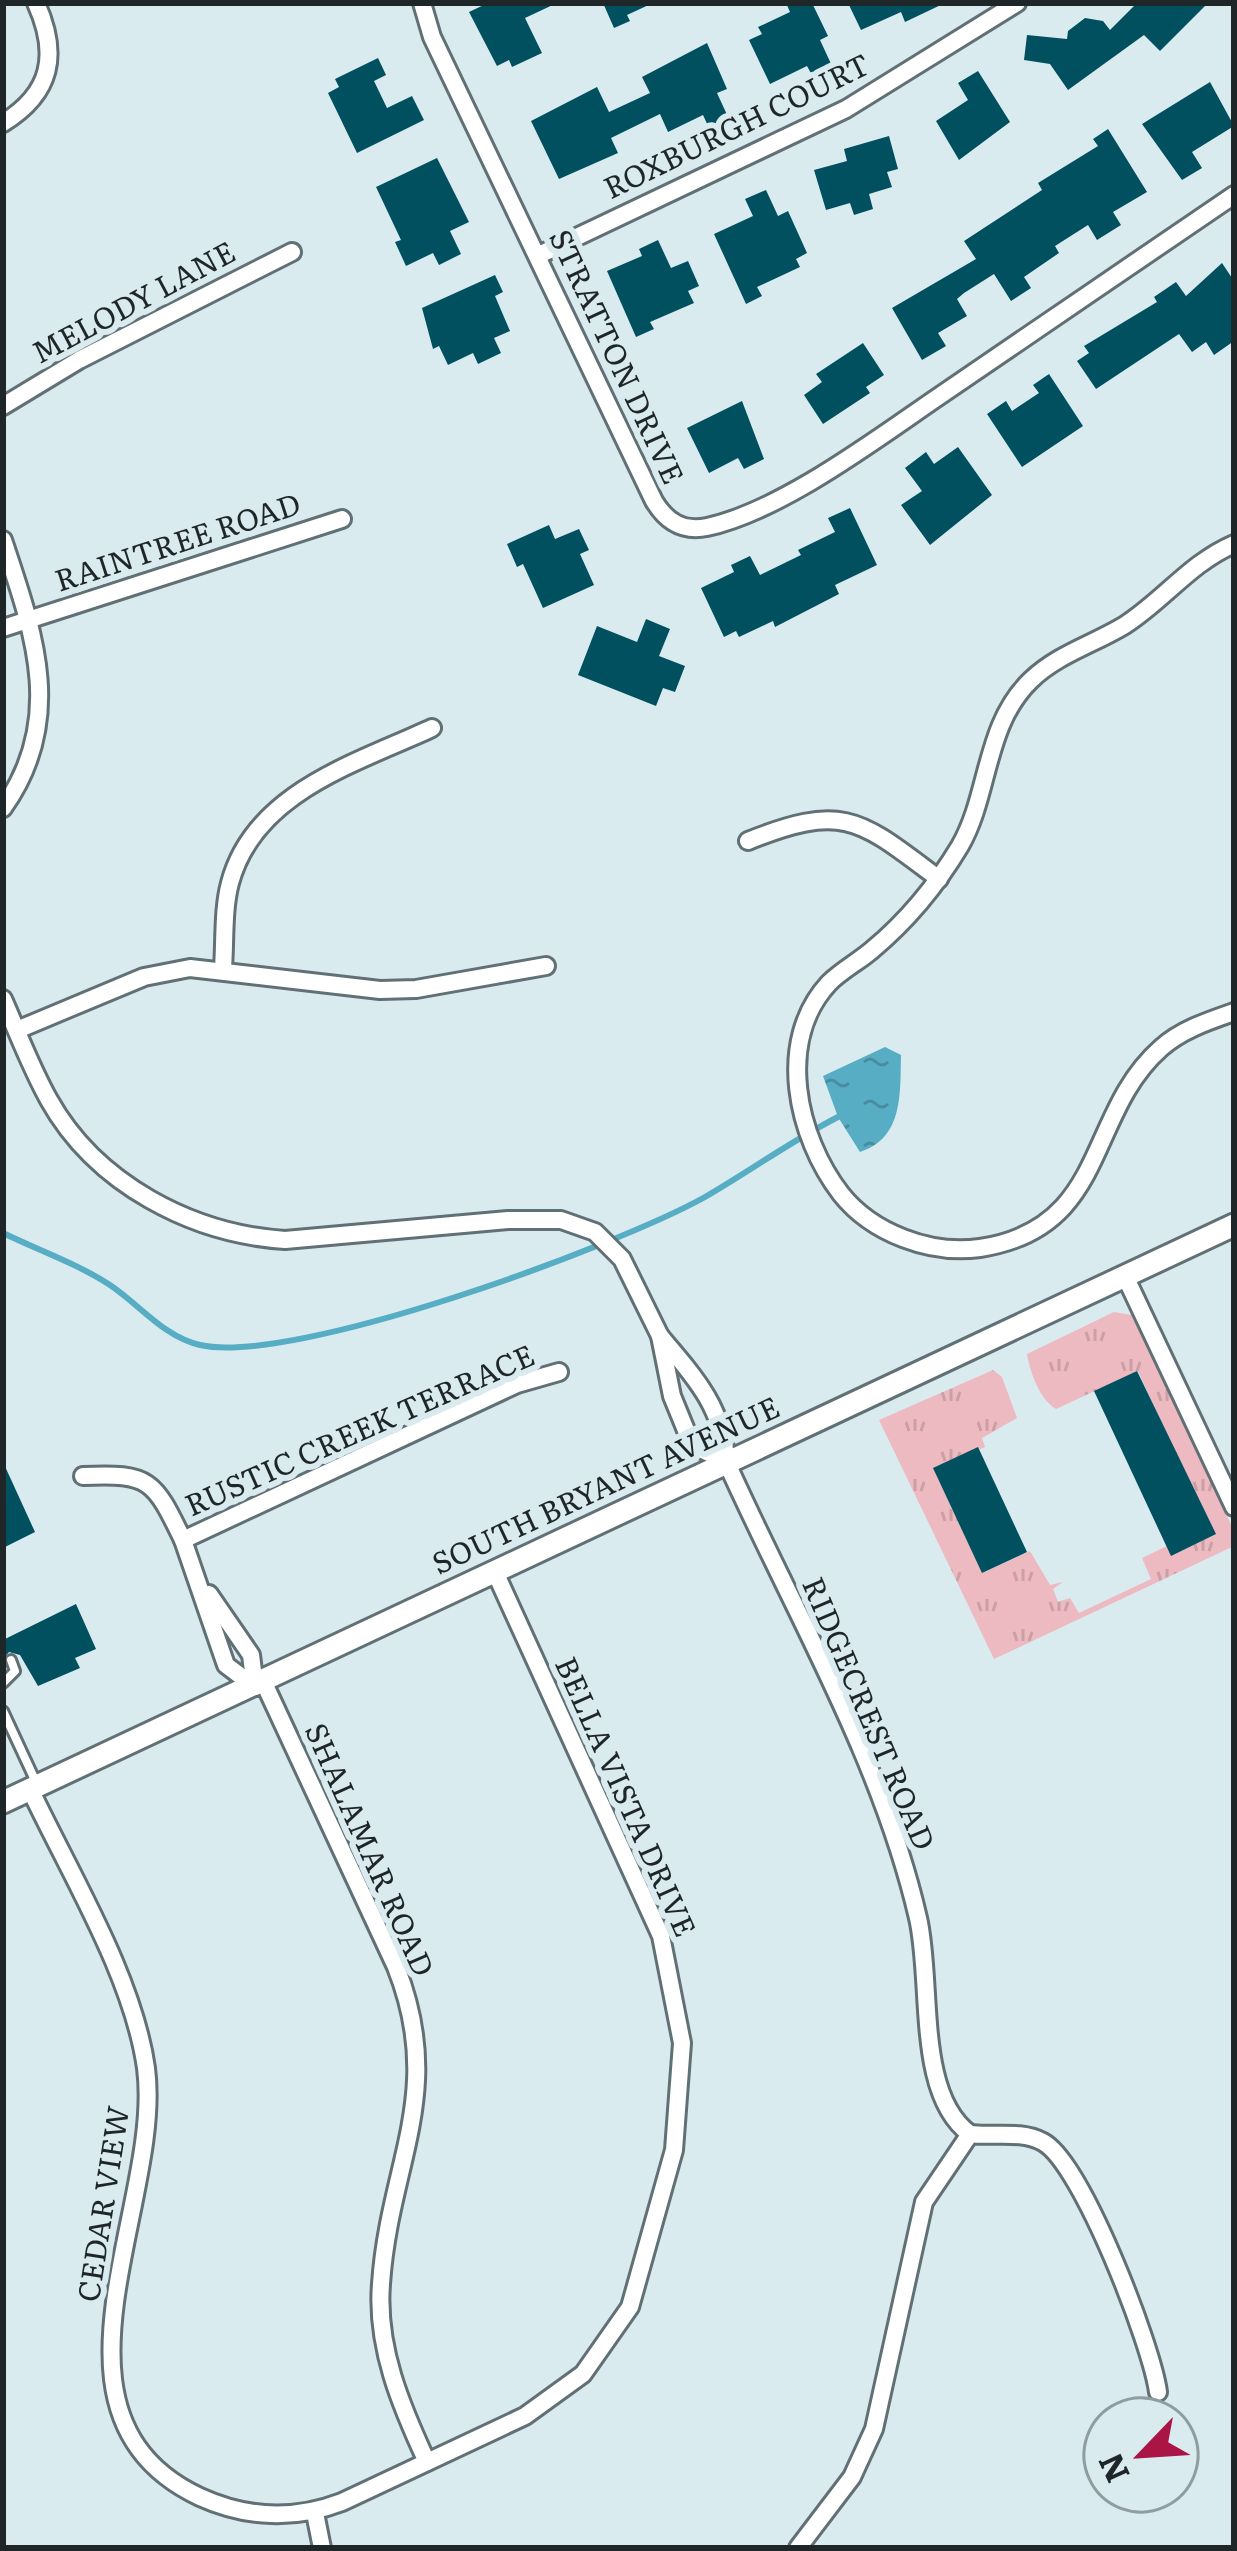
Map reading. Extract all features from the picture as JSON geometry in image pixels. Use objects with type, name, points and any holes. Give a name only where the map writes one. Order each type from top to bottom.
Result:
[{"type":"street","points":[[3,123],[35,99],[49,73],[49,40],[36,3]]},
{"type":"street","name":"STRATTON DRIVE","points":[[422,3],[432,37],[654,502],[664,519],[680,526],[705,527],[848,458],[1234,194]]},
{"type":"street","name":"ROXBURGH COURT","points":[[539,255],[846,109],[1017,3]]},
{"type":"street","name":"MELODY LANE","points":[[3,406],[80,360],[292,252]]},
{"type":"street","name":"RAINTREE ROAD","points":[[3,628],[342,519]]},
{"type":"street","points":[[3,540],[30,619],[40,663],[42,708],[36,743],[3,808]]},
{"type":"street","points":[[1234,544],[1183,574],[1122,627],[1071,652],[1030,681],[1005,717],[972,820],[939,879],[905,921],[816,1000],[800,1044],[796,1078],[801,1112],[844,1197],[875,1226],[930,1246],[978,1248],[1024,1232],[1057,1212],[1082,1186],[1121,1099],[1157,1051],[1187,1030],[1234,1012]]},
{"type":"street","points":[[223,968],[229,884],[263,823],[302,790],[432,728]]},
{"type":"street","points":[[748,841],[809,818],[838,818],[884,839],[939,879]]},
{"type":"street","points":[[17,1030],[144,977],[223,968],[316,985],[398,990],[547,966]]},
{"type":"street","name":"RIDGECREST ROAD","points":[[3,1000],[50,1102],[72,1131],[139,1193],[169,1209],[228,1232],[285,1240],[561,1220],[595,1232],[622,1259],[660,1336],[692,1445],[726,1461]]},
{"type":"street","name":"SOUTH BRYANT AVENUE","points":[[3,1802],[1234,1225]]},
{"type":"street","points":[[1125,1276],[1234,1507]]},
{"type":"street","name":"RIDGECREST ROAD","points":[[660,1336],[711,1401],[724,1430],[726,1461],[889,1819],[920,1924],[942,2104],[970,2134]]},
{"type":"street","name":"RUSTIC CREEK TERRACE","points":[[183,1540],[517,1384],[559,1372]]},
{"type":"street","name":"RUSTIC CREEK TERRACE","points":[[82,1476],[131,1474],[152,1483],[201,1582],[226,1665],[259,1685]]},
{"type":"street","name":"BELLA VISTA DRIVE","points":[[315,2512],[550,2400],[583,2374],[613,2338],[647,2256],[681,2095],[676,1991],[661,1936],[495,1572]]},
{"type":"street","name":"RUSTIC CREEK TERRACE","points":[[201,1582],[251,1655],[259,1685]]},
{"type":"street","name":"SHALAMAR ROAD","points":[[259,1685],[396,1967],[410,2008],[418,2092],[380,2286],[391,2375],[427,2462]]},
{"type":"street","name":"CEDAR VIEW","points":[[34,1787],[135,2016],[145,2062],[146,2133],[110,2340],[117,2403],[149,2459],[187,2491],[246,2512],[315,2512]]},
{"type":"street","points":[[798,2548],[852,2476],[874,2429],[924,2202],[970,2134],[1034,2138],[1063,2161],[1145,2330],[1158,2392]]},
{"type":"street","points":[[315,2512],[322,2548]]},
{"type":"lane","points":[[3,1683],[15,1670],[11,1660]]},
{"type":"lane","points":[[3,1711],[34,1787]]},
{"type":"green space","points":[[1114,1312],[1132,1315],[1139,1325],[1234,1531],[1234,1546],[994,1659],[879,1420],[993,1370],[1002,1377],[1017,1418],[982,1438],[985,1447],[934,1469],[956,1518],[1001,1498],[982,1573],[1030,1551],[1050,1585],[1063,1582],[1053,1589],[1058,1602],[1070,1598],[1079,1613],[1151,1579],[1142,1558],[1167,1546],[1189,1483],[1138,1371],[1056,1409],[1037,1385],[1027,1354]]},
{"type":"water","points":[[885,1047],[901,1055],[897,1112],[885,1136],[860,1152],[838,1117],[823,1076]]},
{"type":"building","points":[[488,3],[557,3],[525,18],[542,53],[512,67],[509,60],[497,66],[469,12]]},
{"type":"building","points":[[603,3],[653,3],[627,15],[630,21],[614,28]]},
{"type":"building","points":[[786,3],[812,3],[828,36],[820,40],[833,68],[813,77],[807,66],[770,84],[749,40],[762,34],[758,27],[790,12]]},
{"type":"building","points":[[848,3],[945,3],[905,22],[901,12],[861,30]]},
{"type":"building","points":[[1137,3],[1208,3],[1160,51],[1144,35],[1068,90],[1050,64],[1024,60],[1027,35],[1067,39],[1068,31],[1085,18],[1103,21],[1110,30]]},
{"type":"building","points":[[707,43],[727,89],[717,93],[729,119],[709,128],[703,115],[668,132],[660,114],[611,138],[618,153],[559,179],[531,121],[597,87],[609,112],[650,93],[642,77]]},
{"type":"building","points":[[378,58],[386,75],[374,81],[387,108],[412,96],[424,120],[357,153],[328,93],[339,87],[335,79]]},
{"type":"building","points":[[978,71],[1010,122],[959,160],[936,121],[968,100],[958,83]]},
{"type":"building","points":[[1210,82],[1234,126],[1192,152],[1202,168],[1182,180],[1142,124]]},
{"type":"building","points":[[1108,129],[1147,192],[1113,212],[1121,225],[1097,240],[1088,225],[1055,246],[1059,253],[1024,277],[1031,288],[1011,301],[994,274],[964,293],[957,299],[967,316],[938,333],[946,346],[922,360],[892,308],[976,259],[964,241],[1042,190],[1038,183],[1098,146],[1093,139]]},
{"type":"building","points":[[889,136],[898,169],[887,172],[892,187],[869,194],[873,209],[854,215],[850,203],[826,210],[814,170],[847,161],[844,149]]},
{"type":"building","points":[[437,158],[469,222],[450,231],[461,254],[439,265],[433,253],[406,266],[395,242],[401,240],[376,187]]},
{"type":"building","points":[[766,190],[778,216],[788,211],[807,253],[796,259],[800,267],[757,287],[762,296],[746,304],[714,234],[753,216],[745,199]]},
{"type":"building","points":[[658,240],[671,268],[688,261],[699,286],[688,291],[694,303],[650,322],[654,329],[636,337],[607,271],[642,256],[639,249]]},
{"type":"building","points":[[1222,263],[1234,281],[1234,341],[1214,355],[1206,342],[1192,352],[1179,334],[1096,389],[1077,361],[1089,353],[1084,346],[1157,302],[1154,297],[1176,282],[1186,296]]},
{"type":"building","points":[[495,275],[503,292],[495,296],[510,331],[494,338],[501,353],[478,364],[473,353],[448,365],[439,346],[433,349],[422,308]]},
{"type":"building","points":[[863,343],[884,375],[866,387],[870,393],[823,424],[804,395],[822,382],[816,374]]},
{"type":"building","points":[[1049,374],[1083,426],[1022,467],[987,414],[1006,401],[1012,411],[1039,393],[1033,385]]},
{"type":"building","points":[[742,401],[764,459],[744,469],[738,458],[709,473],[687,428]]},
{"type":"building","points":[[958,447],[992,495],[930,545],[901,505],[922,491],[905,468],[926,452],[934,464]]},
{"type":"building","points":[[850,508],[877,565],[835,585],[839,594],[775,627],[773,621],[739,637],[736,631],[724,637],[701,588],[734,572],[731,565],[750,556],[760,575],[801,555],[798,550],[835,532],[828,518]]},
{"type":"building","points":[[549,525],[555,539],[579,529],[589,550],[580,554],[594,585],[543,608],[523,564],[517,567],[507,544]]},
{"type":"building","points":[[646,619],[670,629],[659,656],[685,666],[675,692],[663,688],[656,706],[578,675],[597,626],[637,642]]},
{"type":"building","points":[[1137,1371],[1216,1534],[1171,1556],[1094,1391]]},
{"type":"building","points":[[978,1447],[1027,1552],[982,1573],[933,1468]]},
{"type":"building","points":[[3,1462],[35,1532],[3,1548]]},
{"type":"building","points":[[76,1604],[96,1649],[75,1658],[80,1668],[38,1686],[20,1655],[9,1652],[3,1659],[3,1640]]},
{"type":"waterway","points":[[3,1233],[98,1277],[187,1341],[245,1347],[378,1320],[602,1244],[705,1197],[838,1117]]}]
